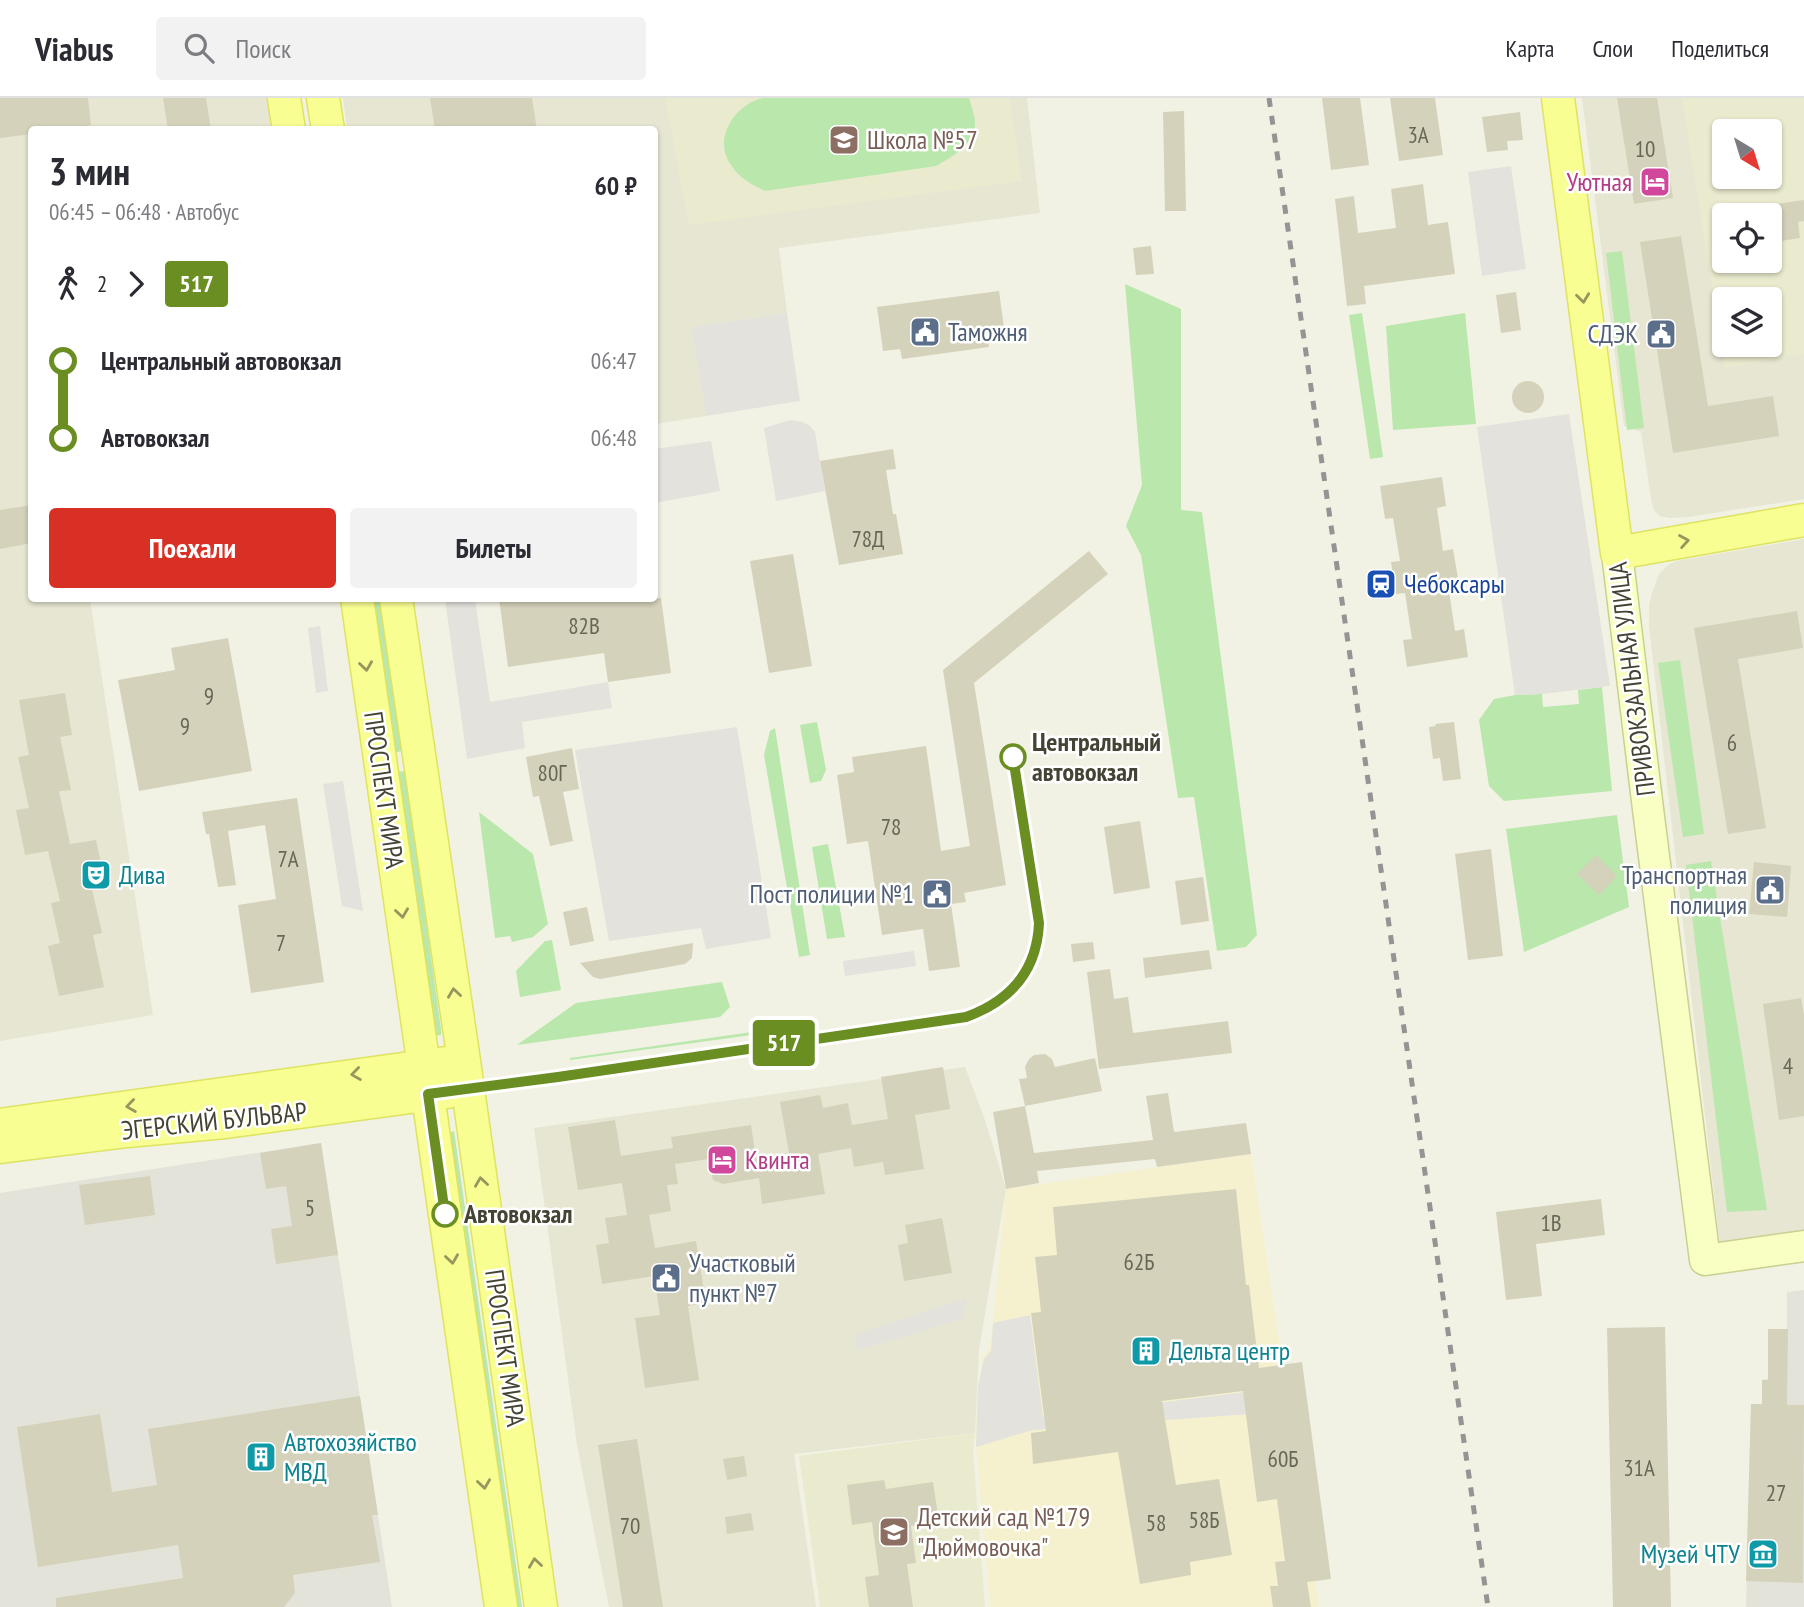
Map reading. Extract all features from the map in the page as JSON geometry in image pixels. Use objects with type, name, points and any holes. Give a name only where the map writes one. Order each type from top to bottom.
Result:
[{"type":"main road","points":[[284,98],[288,126]]},
{"type":"main road","points":[[323,98],[327,126]]},
{"type":"main road","name":"ПРИВОКЗАЛЬНАЯ УЛИЦА","points":[[1558,98],[1617,553]]},
{"type":"main road","points":[[1617,553],[1804,520]]},
{"type":"main road","name":"ПРОСПЕКТ МИРА","points":[[357,602],[501,1607]]},
{"type":"main road","name":"ПРОСПЕКТ МИРА","points":[[397,602],[541,1607]]},
{"type":"main road","points":[[380,762],[420,757]]},
{"type":"main road","name":"ЭГЕРСКИЙ БУЛЬВАР","points":[[14,1134],[127,1131],[223,1108],[466,1075]]},
{"type":"street","name":"ПРИВОКЗАЛЬНАЯ УЛИЦА","points":[[1617,553],[1705,1260],[1804,1246]]},
{"type":"shaded area","points":[[0,98],[269,98],[273,126],[28,126],[28,602],[90,602],[153,1015],[0,1041]]},
{"type":"shaded area","points":[[343,98],[1027,98],[1040,213],[779,248],[787,313],[693,327],[706,416],[658,424],[658,126],[347,126]]},
{"type":"shaded area","name":"Школа №57","points":[[665,98],[1009,98],[1022,181],[689,225]]},
{"type":"shaded area","points":[[1582,98],[1804,98],[1804,499],[1688,517],[1660,516],[1654,510],[1651,499],[1641,432],[1624,426]]},
{"type":"shaded area","points":[[1682,98],[1804,98],[1804,354],[1725,368],[1723,357],[1782,357],[1782,287],[1712,287]]},
{"type":"shaded area","points":[[1511,166],[1526,269],[1482,276],[1468,172]]},
{"type":"shaded area","points":[[787,313],[800,401],[706,416],[692,327]]},
{"type":"shaded area","points":[[1569,414],[1610,686],[1515,695],[1477,427]]},
{"type":"shaded area","points":[[790,420],[803,422],[815,432],[825,491],[776,501],[764,428]]},
{"type":"shaded area","points":[[711,441],[720,491],[658,502],[658,449]]},
{"type":"shaded area","points":[[1804,539],[1804,1234],[1720,1246],[1649,626],[1649,606],[1659,574],[1676,561]]},
{"type":"shaded area","points":[[445,602],[475,602],[490,702],[608,682],[612,708],[522,722],[525,748],[467,759]]},
{"type":"shaded area","points":[[320,626],[328,691],[316,693],[308,628]]},
{"type":"shaded area","points":[[737,727],[771,938],[706,949],[701,928],[609,941],[575,750]]},
{"type":"shaded area","points":[[343,781],[363,911],[342,906],[323,784]]},
{"type":"shaded area","points":[[914,951],[916,966],[845,976],[843,961]]},
{"type":"shaded area","points":[[965,1067],[1006,1189],[979,1349],[975,1433],[794,1454],[816,1607],[609,1607],[577,1445],[534,1128]]},
{"type":"shaded area","points":[[321,1143],[392,1607],[0,1607],[0,1193]]},
{"type":"shaded area","points":[[1251,1154],[1319,1607],[990,1607],[975,1433],[982,1357],[989,1350],[993,1323],[1006,1189]]},
{"type":"shaded area","points":[[1804,1290],[1804,1607],[1746,1607],[1751,1404],[1762,1404],[1762,1380],[1768,1379],[1787,1329],[1787,1292]]},
{"type":"shaded area","points":[[967,1298],[962,1319],[855,1351],[856,1334]]},
{"type":"shaded area","points":[[1030,1315],[1043,1417],[1262,1390],[1265,1413],[1166,1420],[1165,1415],[1029,1431],[976,1447],[978,1386],[984,1359],[991,1351],[993,1323]]},
{"type":"shaded area","name":"Детский сад №179 \"Дюймовочка\"","points":[[975,1433],[973,1451],[985,1607],[820,1607],[799,1456]]},
{"type":"green space","points":[[763,98],[969,98],[975,118],[974,129],[968,143],[936,166],[765,191],[746,181],[734,170],[724,144],[729,124],[736,115],[744,107]]},
{"type":"green space","points":[[1622,251],[1644,428],[1627,430],[1606,253]]},
{"type":"green space","points":[[1125,284],[1181,309],[1181,510],[1202,512],[1257,935],[1246,947],[1217,951],[1194,797],[1178,798],[1141,555],[1126,526],[1142,485]]},
{"type":"green space","points":[[1362,313],[1383,457],[1370,459],[1349,315]]},
{"type":"green space","points":[[1465,313],[1476,424],[1393,430],[1386,326]]},
{"type":"green space","points":[[370,602],[379,602],[402,751],[393,753]]},
{"type":"green space","points":[[1680,660],[1704,834],[1683,837],[1658,663]]},
{"type":"green space","points":[[1602,687],[1612,791],[1504,801],[1489,786],[1479,720],[1494,699],[1542,694],[1543,707],[1579,704],[1578,690]]},
{"type":"green space","points":[[817,722],[826,770],[821,781],[810,783],[800,725]]},
{"type":"green space","points":[[775,728],[810,955],[799,957],[764,755],[770,731]]},
{"type":"green space","points":[[405,771],[441,1029],[441,1035],[435,1036],[396,772]]},
{"type":"green space","points":[[479,812],[533,854],[548,924],[533,937],[512,942],[510,936],[495,938]]},
{"type":"green space","points":[[1617,815],[1629,907],[1524,952],[1506,829]]},
{"type":"green space","points":[[828,844],[845,937],[827,939],[812,847]]},
{"type":"green space","points":[[1711,861],[1767,1210],[1727,1212],[1686,865]]},
{"type":"green space","points":[[552,940],[561,990],[520,997],[516,971],[545,941]]},
{"type":"green space","points":[[722,982],[730,1007],[720,1017],[517,1045],[576,1003]]},
{"type":"green space","points":[[773,1029],[773,1032],[570,1060],[570,1058]]},
{"type":"green space","points":[[454,1131],[522,1607],[513,1607],[445,1135]]},
{"type":"building","points":[[0,98],[88,98],[91,125],[28,126],[28,134],[0,138]]},
{"type":"building","points":[[163,98],[206,98],[210,126],[167,126]]},
{"type":"building","points":[[430,98],[532,98],[536,126],[434,126]]},
{"type":"building","points":[[1322,98],[1360,98],[1369,165],[1331,170]]},
{"type":"building","points":[[1390,98],[1435,98],[1443,155],[1399,161]]},
{"type":"building","points":[[1617,98],[1657,98],[1673,198],[1634,204]]},
{"type":"building","points":[[1184,111],[1186,211],[1165,211],[1163,112]]},
{"type":"building","points":[[1520,112],[1523,140],[1507,141],[1508,150],[1487,152],[1482,117]]},
{"type":"building","points":[[1423,184],[1428,225],[1448,222],[1455,274],[1364,286],[1366,304],[1347,306],[1335,199],[1354,196],[1358,233],[1396,228],[1391,189]]},
{"type":"building","points":[[1804,200],[1804,221],[1798,222],[1800,238],[1782,241],[1782,203]]},
{"type":"building","points":[[1681,236],[1708,406],[1773,396],[1779,436],[1673,453],[1640,242]]},
{"type":"building","points":[[1151,246],[1154,274],[1136,275],[1133,248]]},
{"type":"building","points":[[999,291],[1005,335],[987,337],[989,347],[902,359],[900,349],[883,351],[877,307]]},
{"type":"building","points":[[1516,292],[1521,330],[1501,333],[1496,295]]},
{"type":"building","points":[[1528,381],[1539,386],[1544,397],[1539,408],[1528,413],[1517,408],[1512,397],[1517,386]]},
{"type":"building","points":[[893,449],[896,469],[886,470],[903,554],[839,565],[820,461]]},
{"type":"building","name":"Чебоксары","points":[[1442,477],[1446,506],[1437,508],[1443,551],[1453,549],[1459,584],[1448,585],[1455,631],[1464,629],[1468,657],[1407,667],[1403,640],[1412,639],[1405,593],[1396,594],[1391,562],[1400,561],[1393,518],[1385,519],[1380,486]]},
{"type":"building","points":[[28,506],[28,544],[0,549],[0,510]]},
{"type":"building","points":[[1089,551],[1108,574],[974,683],[1006,885],[964,893],[966,902],[951,904],[960,967],[929,971],[923,929],[882,935],[868,841],[847,844],[837,775],[854,772],[852,757],[926,746],[941,851],[970,846],[943,670]]},
{"type":"building","points":[[793,554],[812,666],[769,673],[750,561]]},
{"type":"building","points":[[658,598],[661,598],[671,673],[608,682],[604,653],[508,667],[500,602],[658,602]]},
{"type":"building","points":[[1797,611],[1803,648],[1738,659],[1766,828],[1728,834],[1694,628]]},
{"type":"building","points":[[228,638],[252,771],[139,791],[118,680],[175,670],[171,648]]},
{"type":"building","points":[[65,693],[72,735],[60,737],[71,790],[59,791],[70,844],[96,840],[105,882],[91,885],[102,933],[93,935],[104,987],[59,996],[48,946],[60,943],[51,903],[60,901],[48,851],[25,855],[16,810],[29,808],[18,757],[29,755],[19,700]]},
{"type":"building","points":[[1454,722],[1461,779],[1443,781],[1440,758],[1433,759],[1429,727]]},
{"type":"building","points":[[572,748],[579,789],[563,792],[573,841],[550,846],[539,796],[533,797],[526,757]]},
{"type":"building","points":[[297,798],[324,982],[251,993],[238,905],[276,899],[265,825],[228,831],[236,885],[218,887],[209,834],[206,834],[202,812]]},
{"type":"building","points":[[1140,821],[1150,888],[1114,894],[1104,827]]},
{"type":"building","points":[[1491,849],[1503,956],[1468,960],[1455,854]]},
{"type":"building","points":[[1596,855],[1617,876],[1599,895],[1577,874]]},
{"type":"building","name":"Транспортная полиция","points":[[1754,862],[1791,866],[1787,917],[1749,914]]},
{"type":"building","points":[[1203,877],[1209,921],[1181,925],[1175,881]]},
{"type":"building","points":[[587,907],[594,941],[570,946],[563,912]]},
{"type":"building","points":[[1093,942],[1095,959],[1073,962],[1071,944]]},
{"type":"building","points":[[693,943],[692,958],[685,964],[600,979],[593,977],[580,963]]},
{"type":"building","points":[[1209,950],[1212,969],[1145,978],[1143,958]]},
{"type":"building","points":[[1110,969],[1114,999],[1128,997],[1133,1033],[1228,1021],[1232,1053],[1099,1069],[1087,972]]},
{"type":"building","points":[[1801,998],[1804,1015],[1804,1116],[1779,1120],[1763,1004]]},
{"type":"building","points":[[1045,1054],[1052,1059],[1055,1067],[1095,1058],[1102,1091],[1025,1106],[1019,1079],[1027,1078],[1025,1067],[1029,1059],[1034,1055]]},
{"type":"building","points":[[943,1067],[950,1109],[915,1115],[924,1169],[885,1175],[883,1162],[854,1167],[851,1148],[818,1154],[825,1194],[762,1204],[759,1178],[723,1184],[713,1180],[709,1159],[675,1164],[678,1184],[667,1185],[671,1211],[649,1215],[655,1248],[696,1241],[706,1303],[688,1306],[699,1380],[645,1388],[635,1318],[660,1315],[654,1276],[602,1284],[596,1245],[609,1243],[605,1218],[627,1215],[622,1183],[578,1190],[568,1127],[615,1120],[621,1156],[673,1148],[671,1137],[751,1125],[756,1158],[789,1153],[780,1102],[820,1095],[823,1108],[848,1103],[852,1125],[888,1119],[881,1077]]},
{"type":"building","points":[[1168,1093],[1174,1132],[1246,1123],[1251,1154],[1157,1167],[1155,1159],[1037,1171],[1039,1183],[1006,1189],[993,1112],[1025,1106],[1034,1153],[1153,1140],[1146,1096]]},
{"type":"building","points":[[321,1143],[338,1255],[276,1264],[271,1229],[292,1226],[286,1186],[266,1189],[260,1153]]},
{"type":"building","points":[[150,1176],[155,1215],[85,1225],[79,1185]]},
{"type":"building","points":[[1236,1189],[1246,1285],[1249,1285],[1259,1368],[1302,1362],[1331,1579],[1307,1582],[1311,1607],[1273,1607],[1270,1586],[1278,1586],[1275,1562],[1285,1561],[1277,1499],[1257,1502],[1243,1391],[1162,1401],[1176,1485],[1219,1479],[1232,1555],[1190,1562],[1191,1575],[1140,1584],[1118,1452],[1033,1464],[1031,1433],[1046,1431],[1031,1313],[1041,1312],[1035,1257],[1057,1255],[1053,1207]]},
{"type":"building","points":[[1601,1199],[1605,1235],[1536,1244],[1542,1296],[1506,1300],[1496,1212]]},
{"type":"building","points":[[942,1218],[952,1273],[904,1281],[898,1245],[908,1243],[905,1225]]},
{"type":"building","points":[[1665,1327],[1671,1607],[1613,1607],[1607,1328]]},
{"type":"building","points":[[1768,1329],[1788,1329],[1787,1405],[1804,1405],[1803,1583],[1746,1581],[1751,1404],[1762,1404],[1762,1380],[1768,1380]]},
{"type":"building","points":[[360,1396],[378,1515],[372,1515],[380,1562],[293,1575],[295,1593],[284,1607],[56,1607],[56,1598],[183,1578],[178,1545],[38,1567],[17,1427],[100,1414],[112,1492],[157,1485],[148,1429]]},
{"type":"building","points":[[637,1439],[663,1607],[623,1607],[598,1445]]},
{"type":"building","points":[[744,1456],[747,1476],[727,1480],[723,1459]]},
{"type":"building","points":[[884,1480],[886,1489],[933,1482],[939,1522],[911,1526],[916,1563],[907,1564],[913,1607],[869,1607],[865,1577],[879,1575],[872,1522],[852,1525],[847,1485]]},
{"type":"building","points":[[751,1513],[754,1530],[727,1534],[725,1517]]},
{"type":"railway","points":[[1269,98],[1488,1607]]},
{"type":"bus line","name":"517","points":[[445,1214],[428,1094],[966,1017],[985,1010],[1006,996],[1034,957],[1039,923],[1013,757]]},
{"type":"place","name":"Школа №57","points":[[844,140]]},
{"type":"place","name":"Уютная","points":[[1655,182]]},
{"type":"place","name":"Таможня","points":[[925,332]]},
{"type":"place","name":"СДЭК","points":[[1661,334]]},
{"type":"place","name":"Чебоксары","points":[[1381,584]]},
{"type":"place","name":"Центральный автовокзал","points":[[1013,757]]},
{"type":"place","name":"Дива","points":[[96,875]]},
{"type":"place","name":"Транспортная полиция","points":[[1770,890]]},
{"type":"place","name":"Пост полиции №1","points":[[937,894]]},
{"type":"place","name":"Квинта","points":[[722,1160]]},
{"type":"place","name":"Автовокзал","points":[[445,1214]]},
{"type":"place","name":"Участковый пункт №7","points":[[666,1278]]},
{"type":"place","name":"Дельта центр","points":[[1146,1351]]},
{"type":"place","name":"Автохозяйство МВД","points":[[261,1457]]},
{"type":"place","name":"Детский сад №179 \"Дюймовочка\"","points":[[894,1532]]},
{"type":"place","name":"Музей ЧТУ","points":[[1763,1554]]}]
